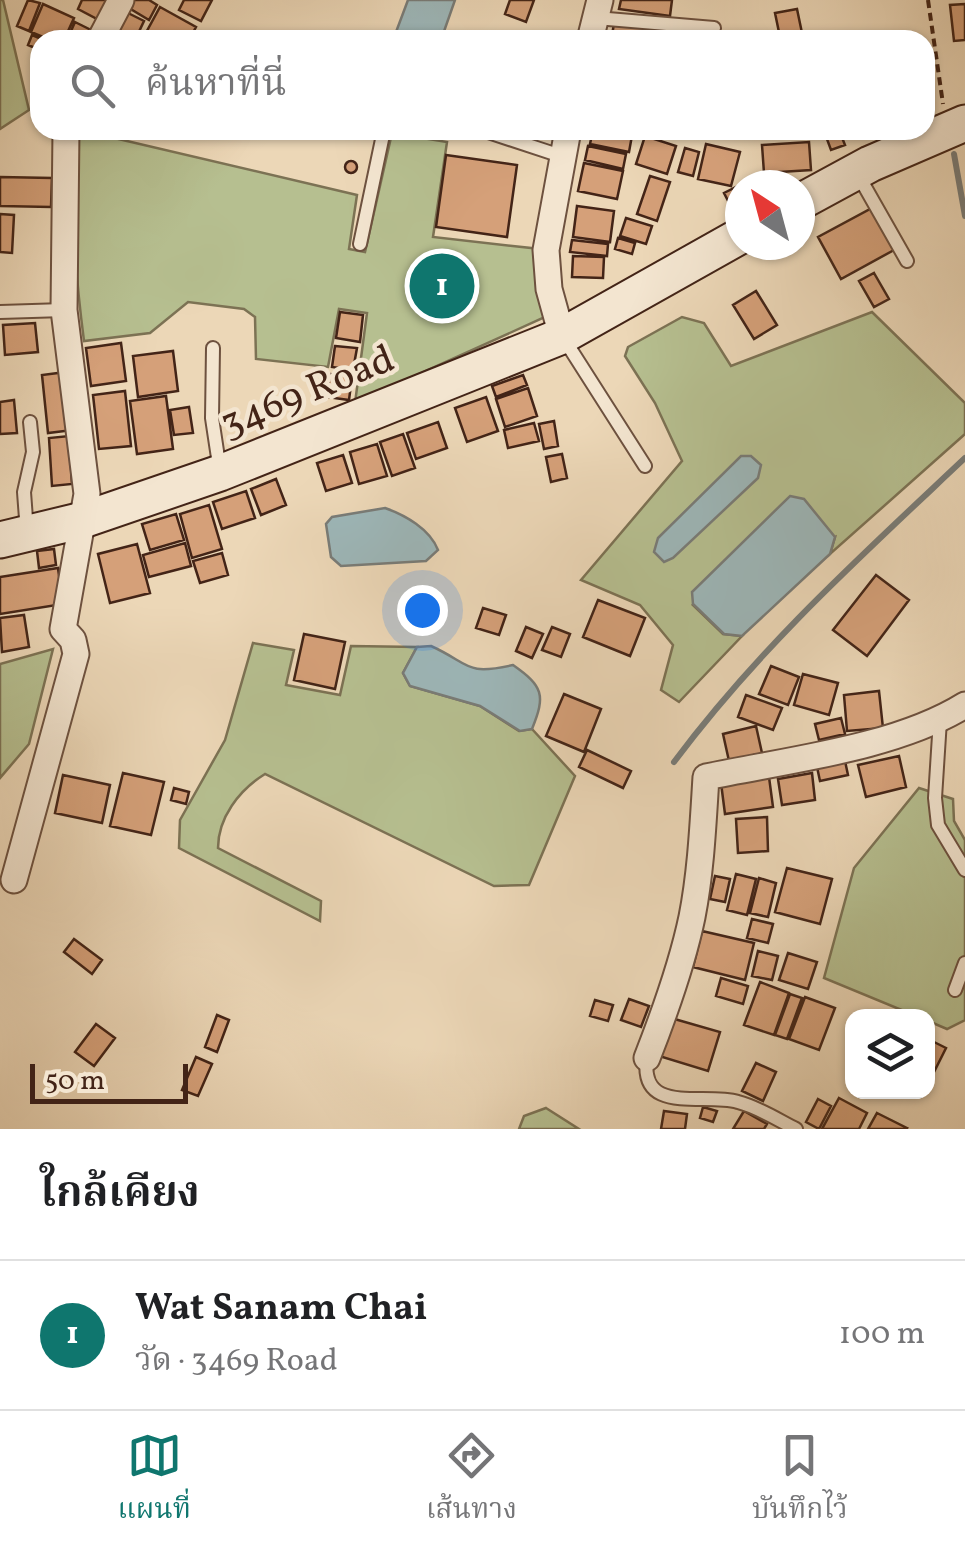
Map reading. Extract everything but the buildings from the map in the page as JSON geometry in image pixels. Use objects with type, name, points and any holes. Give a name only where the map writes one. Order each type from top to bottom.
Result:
[{"type":"street","points":[[105,30],[121,0]]},
{"type":"street","points":[[14,880],[76,654],[73,640],[64,629],[87,494],[64,310],[66,140]]},
{"type":"street","points":[[562,336],[550,289],[546,250],[566,140]]},
{"type":"street","points":[[815,194],[925,140]]},
{"type":"street","name":"3469 Road","points":[[14,537],[83,520],[220,474],[562,336],[725,244]]},
{"type":"street","points":[[647,1058],[666,1008],[691,918],[700,862],[706,777],[887,738],[940,720],[965,705]]},
{"type":"lane","points":[[595,19],[714,28]]},
{"type":"lane","points":[[360,244],[382,140]]},
{"type":"lane","points":[[513,140],[562,156]]},
{"type":"lane","points":[[856,171],[907,261]]},
{"type":"lane","points":[[0,312],[64,310]]},
{"type":"lane","points":[[562,336],[644,466]]},
{"type":"lane","points":[[212,348],[212,418],[220,474]]},
{"type":"lane","points":[[14,537],[33,452],[30,422]]},
{"type":"lane","points":[[940,720],[935,798],[938,825],[965,870]]},
{"type":"lane","points":[[955,990],[965,963]]},
{"type":"lane","points":[[647,1058],[648,1084],[657,1092],[670,1098],[742,1102],[796,1129]]},
{"type":"path","points":[[928,0],[935,30]]},
{"type":"path","points":[[935,32],[956,126]]},
{"type":"green space","points":[[0,0],[29,110],[0,129]]},
{"type":"green space","points":[[79,140],[123,140],[357,195],[349,249],[365,252],[390,140],[447,142],[433,237],[540,249],[545,317],[355,403],[367,313],[339,309],[328,367],[256,359],[255,317],[244,309],[188,302],[150,333],[84,341],[74,236]]},
{"type":"green space","points":[[872,312],[965,403],[965,434],[830,554],[835,537],[693,605],[723,634],[742,636],[679,702],[661,690],[673,645],[640,605],[581,580],[682,461],[655,403],[625,356],[628,347],[682,317],[704,323],[731,366]]},
{"type":"green space","points":[[253,643],[294,650],[286,685],[340,695],[351,646],[417,647],[403,673],[410,686],[480,706],[519,731],[532,729],[575,776],[529,885],[494,886],[265,774],[232,806],[222,826],[218,848],[321,901],[320,921],[179,848],[180,820],[225,740]]},
{"type":"green space","points":[[53,649],[29,744],[0,778],[0,664]]},
{"type":"green space","points":[[919,788],[953,799],[954,821],[965,840],[965,1020],[947,1029],[935,1024],[935,1009],[899,1009],[824,978],[854,868]]},
{"type":"green space","points":[[546,1108],[579,1129],[519,1129],[524,1116]]},
{"type":"water","points":[[408,0],[455,0],[444,30],[397,30]]},
{"type":"water","points":[[741,456],[751,456],[761,465],[758,478],[673,558],[664,562],[654,552],[658,538]]},
{"type":"water","points":[[790,496],[804,499],[835,537],[830,554],[742,636],[724,634],[693,604],[692,592]]},
{"type":"water","points":[[385,508],[416,524],[438,550],[426,561],[341,566],[331,557],[326,524],[332,517]]},
{"type":"water","points":[[431,646],[476,669],[513,665],[523,672],[539,692],[532,729],[520,731],[480,706],[410,686],[403,673],[417,647]]},
{"type":"waterway","points":[[954,154],[965,216]]},
{"type":"waterway","points":[[674,762],[776,641],[965,458]]},
{"type":"place","name":"Wat Sanam Chai","points":[[442,286]]}]
